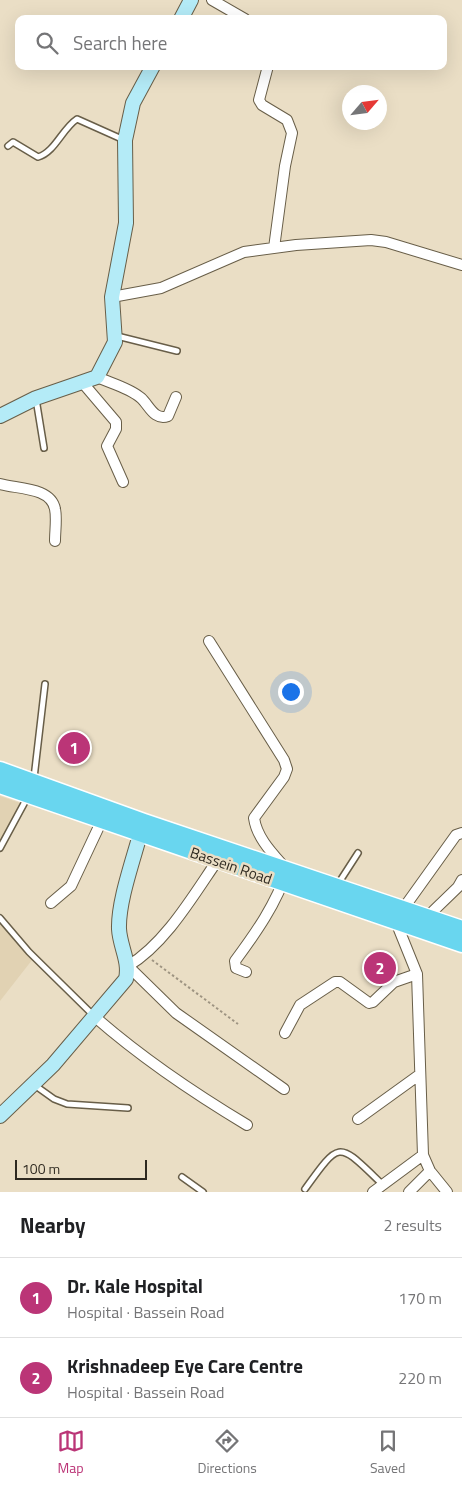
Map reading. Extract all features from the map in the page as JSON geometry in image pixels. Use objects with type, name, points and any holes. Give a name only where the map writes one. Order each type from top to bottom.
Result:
[{"type":"main road","name":"Bassein Road","points":[[0,770],[31,788],[102,820],[142,828],[217,861],[336,887],[462,944]]},
{"type":"main road","name":"Bassein Road","points":[[0,785],[31,788],[399,916],[427,917],[462,929]]},
{"type":"street","points":[[212,0],[238,15]]},
{"type":"street","points":[[183,15],[188,1]]},
{"type":"street","points":[[0,416],[36,398],[97,377],[115,342],[112,297],[126,223],[125,140],[133,103],[151,70]]},
{"type":"street","points":[[267,70],[259,100],[262,105],[287,120],[292,133],[285,166],[274,248]]},
{"type":"street","points":[[112,297],[161,288],[244,252],[274,248],[371,240],[386,242],[462,265]]},
{"type":"street","points":[[97,377],[142,399],[148,408],[158,416],[168,416],[176,397]]},
{"type":"street","points":[[82,382],[116,422],[116,429],[106,446],[124,482]]},
{"type":"street","points":[[0,484],[43,492],[49,498],[55,508],[55,541]]},
{"type":"street","points":[[209,641],[284,760],[287,769],[284,777],[254,818],[255,827],[285,877],[256,932],[235,961],[236,968],[246,972]]},
{"type":"street","points":[[51,903],[71,886],[102,820]]},
{"type":"street","points":[[0,1116],[33,1084],[126,979],[128,966],[119,929],[126,882],[142,828]]},
{"type":"street","points":[[447,1192],[430,1171],[423,1155],[417,974],[399,916],[456,835],[462,833]]},
{"type":"street","points":[[128,966],[146,955],[192,897],[217,861]]},
{"type":"street","points":[[427,917],[458,887],[462,880]]},
{"type":"street","points":[[128,966],[176,1013],[284,1089]]},
{"type":"street","points":[[285,1033],[300,1005],[335,982],[340,982],[369,1003],[394,982],[417,974]]},
{"type":"street","points":[[94,1017],[135,1052],[173,1080],[247,1125]]},
{"type":"street","points":[[358,1119],[419,1076]]},
{"type":"street","points":[[373,1192],[423,1155]]},
{"type":"street","points":[[409,1192],[430,1171]]},
{"type":"lane","points":[[8,146],[13,142],[38,157],[45,155],[62,132],[76,119],[125,140]]},
{"type":"lane","points":[[114,336],[177,351]]},
{"type":"lane","points":[[36,398],[44,448]]},
{"type":"lane","points":[[0,848],[31,788],[45,684]]},
{"type":"lane","points":[[336,887],[358,853]]},
{"type":"lane","points":[[0,918],[29,952],[94,1017]]},
{"type":"lane","points":[[33,1084],[54,1099],[67,1104],[128,1108]]},
{"type":"lane","points":[[305,1189],[327,1157],[341,1151],[352,1156],[382,1184]]},
{"type":"lane","points":[[182,1177],[202,1192]]},
{"type":"path","points":[[146,955],[238,1024]]},
{"type":"shaded area","points":[[0,796],[20,803],[0,844]]},
{"type":"shaded area","points":[[0,922],[32,960],[0,1001]]},
{"type":"place","name":"Dr. Kale Hospital","points":[[74,748]]},
{"type":"place","name":"Krishnadeep Eye Care Centre","points":[[380,968]]}]
